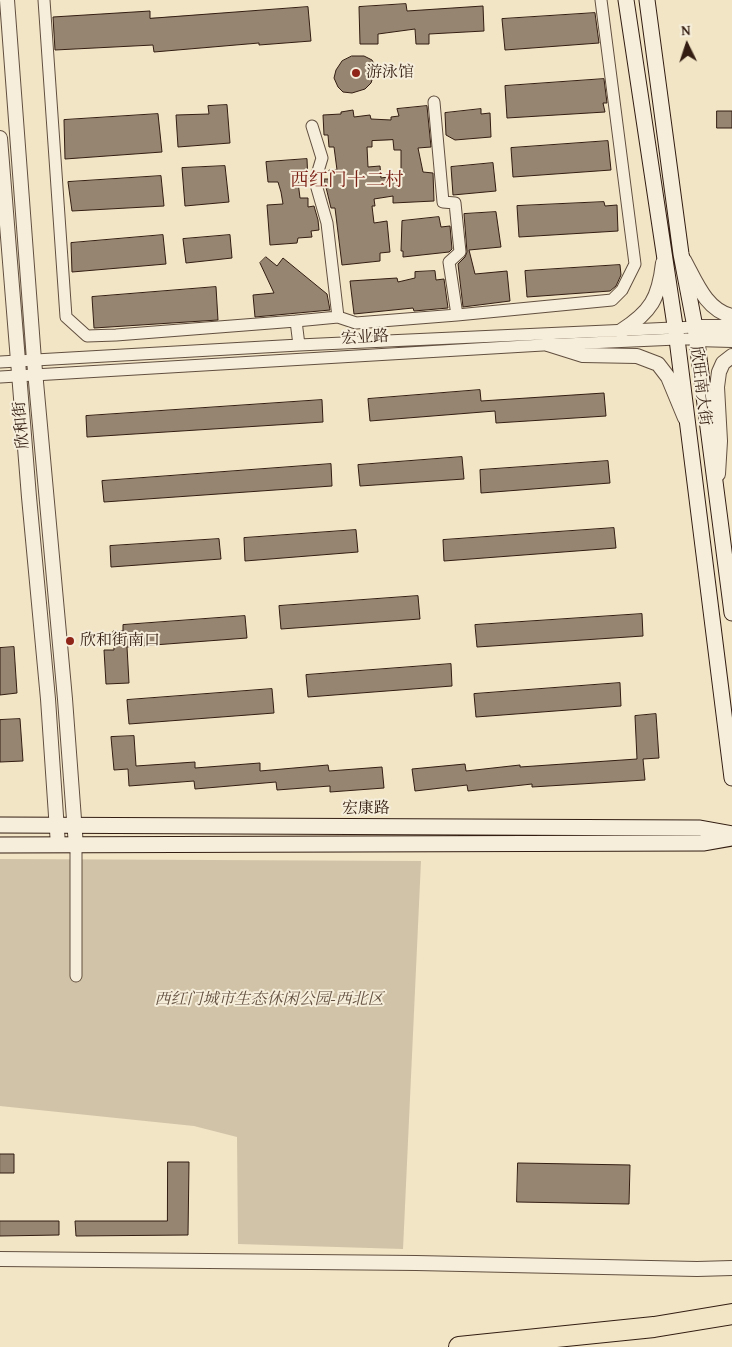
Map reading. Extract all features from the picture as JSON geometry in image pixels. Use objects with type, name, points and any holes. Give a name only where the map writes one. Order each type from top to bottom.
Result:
[{"type":"highway","points":[[459,1347],[654,1327],[732,1314]]},
{"type":"main road","name":"欣旺南大街","points":[[626,0],[676,333],[732,778]]},
{"type":"main road","name":"欣旺南大街","points":[[647,0],[681,254],[695,333],[732,613]]},
{"type":"main road","name":"宏康路","points":[[0,825],[690,828],[732,834]]},
{"type":"main road","points":[[0,845],[703,843],[732,838]]},
{"type":"street","name":"欣和街","points":[[7,0],[35,376],[65,699],[76,846]]},
{"type":"street","points":[[44,0],[66,317],[87,336],[338,317],[356,323],[612,300],[622,290],[635,264],[602,0]]},
{"type":"street","points":[[434,102],[443,202],[455,203],[460,252],[449,262],[457,315]]},
{"type":"street","points":[[312,126],[322,158],[315,181],[327,223],[338,317]]},
{"type":"street","name":"欣和街","points":[[0,138],[29,497],[48,699],[58,845]]},
{"type":"street","points":[[6,215],[14,242],[18,244],[22,241],[24,234]]},
{"type":"street","points":[[681,254],[702,294],[714,308],[732,316]]},
{"type":"street","points":[[622,331],[640,320],[653,304],[661,281],[664,255]]},
{"type":"street","points":[[296,320],[299,345]]},
{"type":"street","name":"宏业路","points":[[0,362],[299,345],[544,341],[622,331],[695,333],[732,327]]},
{"type":"street","name":"宏业路","points":[[0,377],[676,333]]},
{"type":"street","name":"宏业路","points":[[695,333],[732,340]]},
{"type":"street","points":[[544,341],[583,355],[637,356],[658,364],[668,376],[688,426]]},
{"type":"street","points":[[717,497],[720,441],[717,387],[719,372],[723,363],[732,356]]},
{"type":"street","points":[[29,497],[32,488],[36,487],[41,489],[45,495]]},
{"type":"street","points":[[48,699],[51,706],[58,709],[63,707],[65,699]]},
{"type":"street","points":[[76,846],[76,976]]},
{"type":"street","points":[[0,1259],[256,1260],[696,1269],[732,1268]]},
{"type":"green space","name":"西红门城市生态休闲公园-西北区","points":[[0,859],[421,861],[403,1249],[238,1244],[237,1137],[194,1126],[0,1106]]},
{"type":"building","points":[[406,4],[407,11],[483,6],[484,31],[429,34],[429,44],[416,44],[415,29],[378,34],[378,44],[360,44],[359,7]]},
{"type":"building","points":[[308,7],[311,41],[259,45],[259,43],[154,52],[153,45],[55,50],[53,17],[150,11],[150,18]]},
{"type":"building","points":[[595,13],[599,43],[505,50],[502,19]]},
{"type":"building","name":"游泳馆","points":[[352,56],[364,56],[372,60],[376,68],[371,83],[365,89],[352,93],[343,92],[338,87],[334,78],[336,70],[342,61]]},
{"type":"building","points":[[604,79],[607,103],[603,103],[605,112],[507,118],[505,86]]},
{"type":"building","points":[[227,105],[230,143],[178,147],[176,115],[209,114],[208,106]]},
{"type":"building","points":[[427,106],[431,147],[418,148],[423,172],[433,173],[434,201],[393,203],[393,196],[374,199],[375,206],[372,206],[374,223],[387,221],[390,252],[380,253],[380,261],[342,265],[335,208],[331,208],[324,179],[330,179],[329,170],[337,170],[334,147],[329,147],[328,135],[324,135],[323,115],[341,114],[341,112],[353,110],[354,117],[370,115],[371,119],[391,120],[391,117],[399,116],[397,109]],"holes":[[[393,140],[394,150],[401,150],[401,175],[381,178],[380,166],[368,167],[367,147],[372,147],[372,141]]]},
{"type":"building","points":[[481,109],[481,114],[490,113],[491,137],[455,140],[446,135],[445,113]]},
{"type":"building","points":[[717,111],[732,111],[732,128],[717,128]]},
{"type":"building","points":[[158,114],[162,152],[65,159],[64,120]]},
{"type":"building","points":[[608,141],[611,170],[513,177],[511,148]]},
{"type":"building","points":[[307,159],[308,181],[298,182],[300,198],[308,198],[308,207],[314,206],[319,230],[311,231],[312,237],[298,238],[297,243],[270,245],[267,205],[283,204],[278,182],[268,182],[266,162]]},
{"type":"building","points":[[493,163],[496,191],[453,195],[451,167]]},
{"type":"building","points":[[225,166],[229,202],[185,206],[182,168]]},
{"type":"building","points":[[161,176],[164,206],[72,211],[68,182]]},
{"type":"building","points":[[604,202],[605,206],[617,205],[618,231],[519,237],[517,206]]},
{"type":"building","points":[[496,212],[501,247],[469,250],[475,274],[507,271],[510,301],[463,307],[458,264],[467,252],[464,214]]},
{"type":"building","points":[[439,217],[441,227],[450,226],[452,249],[449,252],[403,257],[403,251],[401,251],[402,221]]},
{"type":"building","points":[[163,235],[166,264],[72,272],[71,243]]},
{"type":"building","points":[[230,235],[232,258],[186,263],[183,239]]},
{"type":"building","points":[[266,257],[277,266],[283,258],[327,294],[330,310],[255,317],[253,295],[274,293],[260,263]]},
{"type":"building","points":[[620,265],[621,275],[616,286],[610,291],[527,297],[525,271]]},
{"type":"building","points":[[435,271],[436,280],[444,279],[448,308],[414,311],[413,308],[354,314],[350,281],[397,278],[398,282],[415,278],[415,272]]},
{"type":"building","points":[[216,287],[218,320],[94,328],[92,297]]},
{"type":"building","points":[[480,390],[481,401],[604,393],[606,416],[496,423],[495,411],[370,421],[368,399]]},
{"type":"building","points":[[322,400],[323,422],[87,437],[86,416]]},
{"type":"building","points":[[462,457],[464,479],[360,486],[358,465]]},
{"type":"building","points":[[608,461],[610,483],[481,493],[480,470]]},
{"type":"building","points":[[331,464],[332,486],[104,502],[102,481]]},
{"type":"building","points":[[614,528],[616,548],[444,561],[443,540]]},
{"type":"building","points":[[356,530],[358,552],[245,561],[244,538]]},
{"type":"building","points":[[219,539],[221,559],[111,567],[110,546]]},
{"type":"building","points":[[418,596],[420,619],[281,629],[279,606]]},
{"type":"building","points":[[642,614],[643,636],[477,647],[475,625]]},
{"type":"building","points":[[245,616],[247,638],[127,647],[129,683],[106,684],[104,650],[114,650],[113,631],[123,631],[123,625]]},
{"type":"building","points":[[14,647],[17,693],[0,695],[0,648]]},
{"type":"building","points":[[451,664],[452,686],[308,697],[306,675]]},
{"type":"building","points":[[620,683],[621,706],[476,717],[474,694]]},
{"type":"building","points":[[272,689],[274,713],[129,724],[127,700]]},
{"type":"building","points":[[656,714],[659,758],[643,759],[645,780],[532,787],[532,784],[468,791],[467,785],[415,791],[412,769],[465,764],[466,771],[520,765],[520,767],[637,759],[635,716]]},
{"type":"building","points":[[20,719],[23,761],[0,762],[0,720]]},
{"type":"building","points":[[134,736],[136,766],[195,762],[195,768],[260,763],[260,771],[328,765],[329,771],[382,767],[384,788],[330,792],[330,786],[277,790],[276,782],[195,789],[194,781],[129,786],[128,769],[114,770],[111,737]]},
{"type":"building","points":[[0,1154],[14,1154],[14,1173],[0,1173]]},
{"type":"building","points":[[168,1162],[189,1162],[188,1235],[76,1236],[75,1221],[167,1221]]},
{"type":"building","points":[[518,1163],[630,1165],[629,1204],[517,1202]]},
{"type":"building","points":[[0,1221],[59,1221],[59,1235],[0,1236]]},
{"type":"place","name":"游泳馆","points":[[356,73]]},
{"type":"place","name":"欣和街南口","points":[[70,641]]},
{"type":"district","name":"西红门十二村","points":[[347,181]]}]
